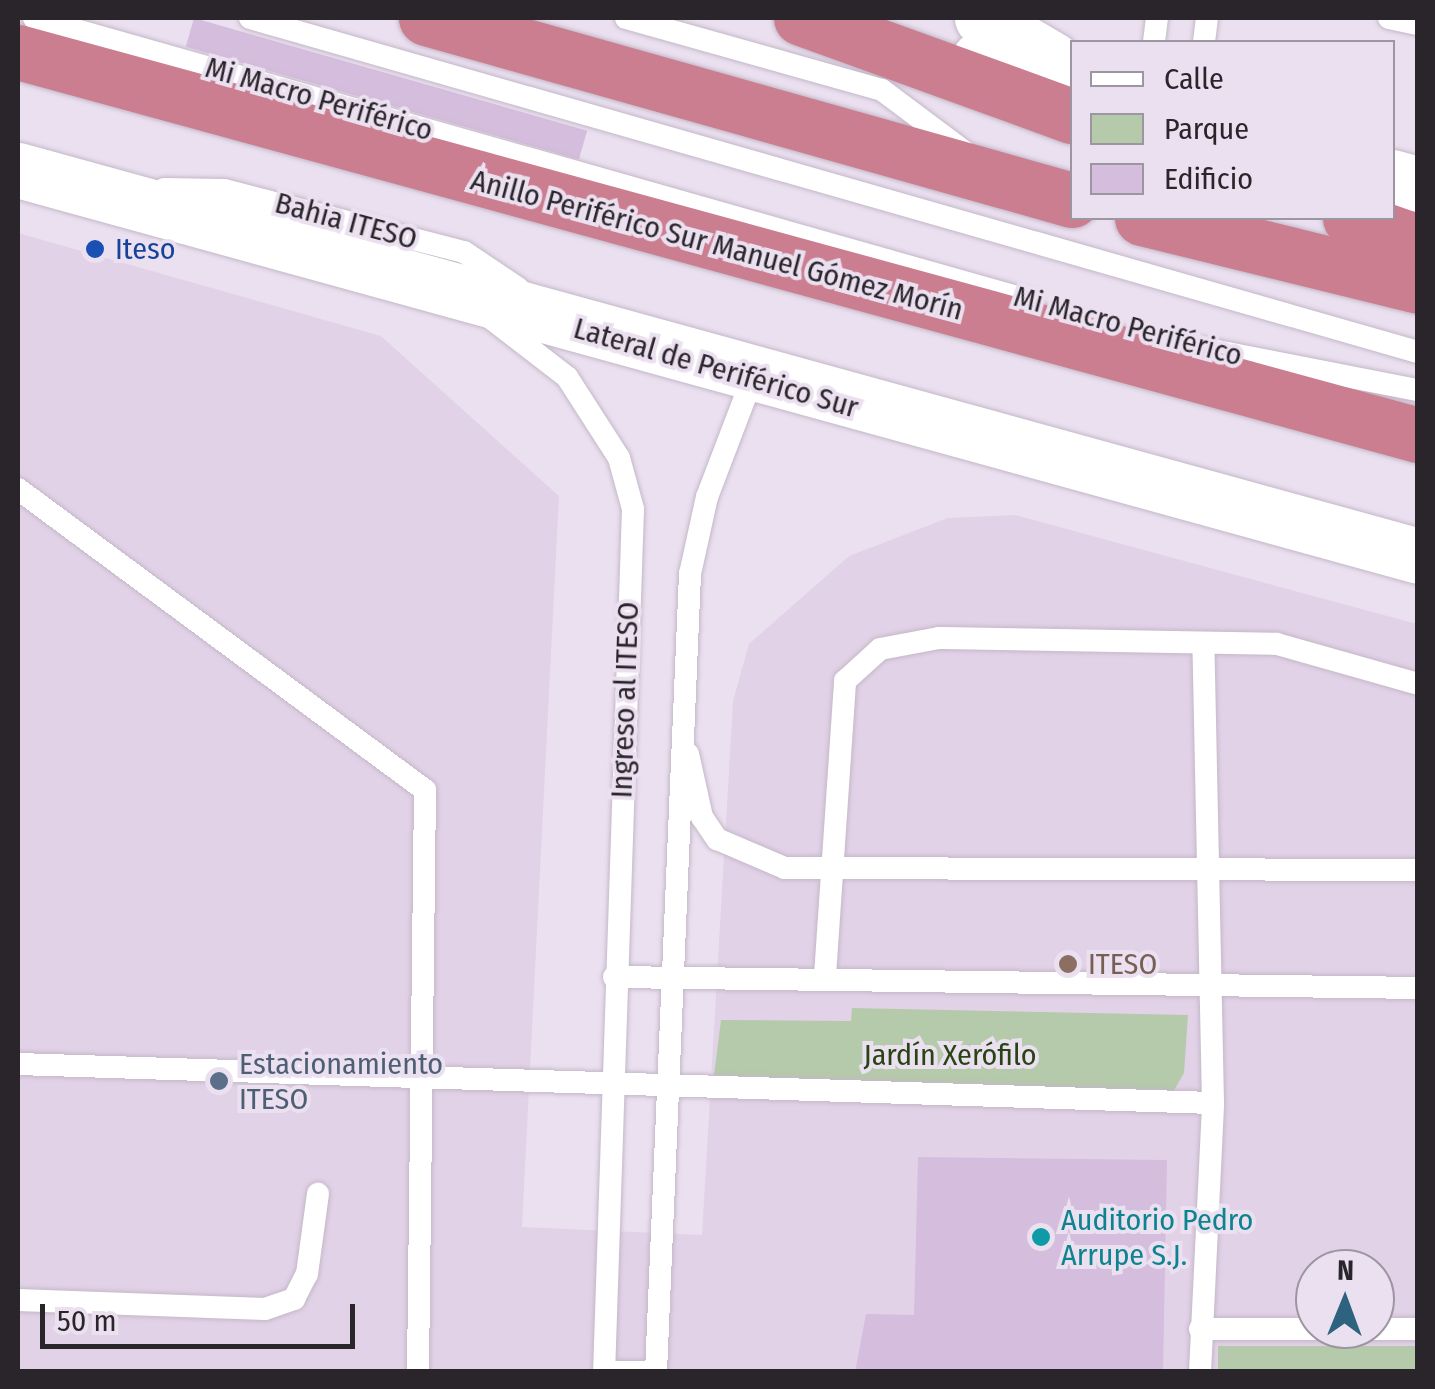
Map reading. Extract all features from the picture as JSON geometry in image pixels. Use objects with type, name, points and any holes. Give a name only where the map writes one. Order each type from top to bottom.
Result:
[{"type":"highway","points":[[801,18],[1070,115]]},
{"type":"highway","points":[[476,23],[1070,200]]},
{"type":"highway","name":"Anillo Periférico Sur Manuel Gómez Morín","points":[[18,52],[1418,435]]},
{"type":"highway","points":[[18,81],[381,154]]},
{"type":"highway","points":[[1150,220],[1418,286]]},
{"type":"highway","points":[[1356,220],[1418,242]]},
{"type":"street","points":[[828,18],[1070,84]]},
{"type":"street","points":[[982,18],[1070,71]]},
{"type":"street","name":"Lateral de Periférico Sur","points":[[18,170],[752,379],[1418,556]]},
{"type":"lane","name":"Mi Macro Periférico","points":[[34,18],[1062,310]]},
{"type":"lane","name":"Mi Macro Periférico","points":[[250,18],[1418,352]]},
{"type":"lane","points":[[626,18],[882,90],[1008,184]]},
{"type":"lane","points":[[1390,18],[1418,24]]},
{"type":"lane","name":"Bahia ITESO","points":[[86,189],[224,190],[464,252],[584,331]]},
{"type":"lane","name":"Ingreso al ITESO","points":[[462,295],[567,377],[618,458],[633,509],[610,1089],[604,1372]]},
{"type":"lane","name":"Mi Macro Periférico","points":[[1101,321],[1418,390]]},
{"type":"lane","name":"Ingreso al ITESO","points":[[656,1372],[690,574],[707,497],[752,379]]},
{"type":"lane","points":[[18,489],[424,790],[418,1372]]},
{"type":"lane","points":[[825,976],[845,682],[880,649],[939,638],[1277,644],[1418,684]]},
{"type":"lane","points":[[1200,1372],[1213,1103],[1202,644]]},
{"type":"lane","points":[[681,721],[702,818],[717,839],[785,868],[1206,866],[1418,870]]},
{"type":"lane","points":[[614,977],[825,976],[1418,988]]},
{"type":"lane","points":[[18,1064],[610,1089],[1213,1103]]},
{"type":"lane","points":[[18,1300],[266,1309],[294,1299],[307,1274],[318,1194]]},
{"type":"lane","points":[[1200,1329],[1295,1329]]},
{"type":"lane","points":[[614,1372],[644,1372]]},
{"type":"shaded area","name":"ITESO","points":[[18,233],[381,336],[559,496],[522,1227],[702,1235],[733,701],[749,644],[849,556],[948,518],[1015,515],[1417,624],[1417,1371],[18,1371]]},
{"type":"green space","name":"Jardín Xerófilo","points":[[852,1008],[1188,1015],[1184,1073],[1172,1094],[712,1091],[721,1020],[851,1021]]},
{"type":"green space","points":[[1218,1346],[1417,1346],[1417,1371],[1218,1371]]},
{"type":"building","points":[[194,18],[587,131],[579,160],[186,47]]},
{"type":"building","name":"Auditorio Pedro Arrupe S.J.","points":[[918,1157],[1167,1160],[1163,1372],[855,1372],[866,1314],[914,1315]]},
{"type":"place","name":"Iteso","points":[[95,249]]},
{"type":"place","name":"ITESO","points":[[1068,964]]},
{"type":"place","name":"Estacionamiento ITESO","points":[[219,1081]]},
{"type":"place","name":"Auditorio Pedro Arrupe S.J.","points":[[1041,1237]]}]
